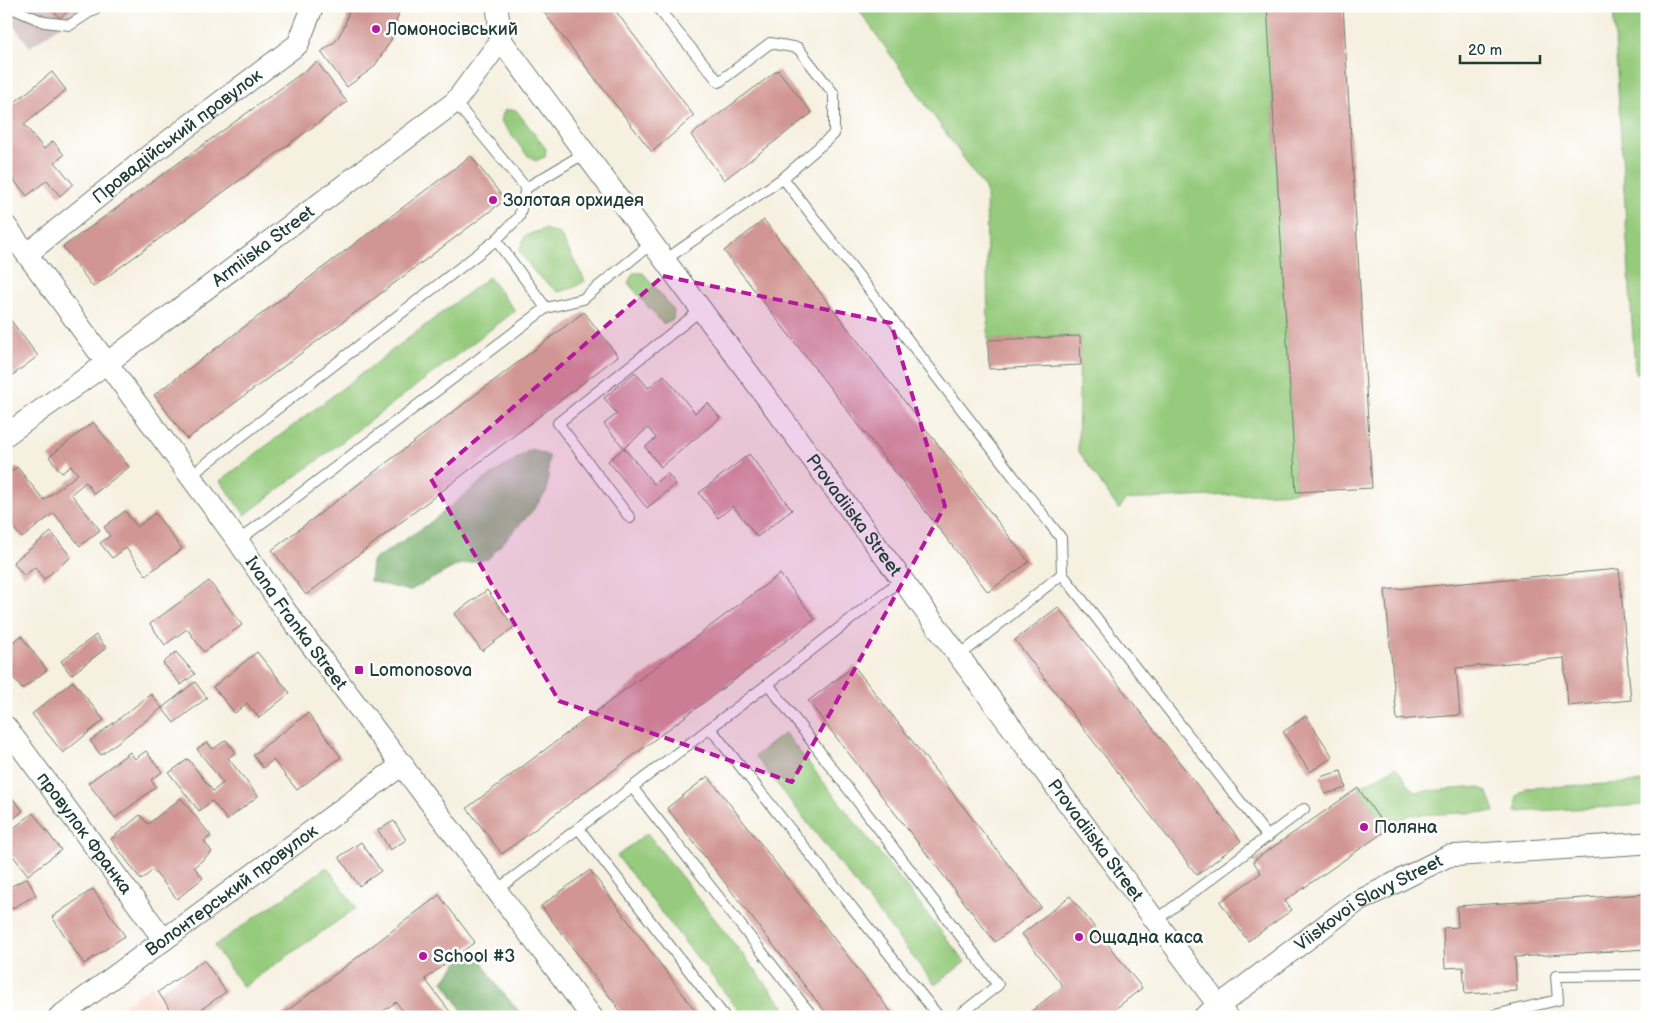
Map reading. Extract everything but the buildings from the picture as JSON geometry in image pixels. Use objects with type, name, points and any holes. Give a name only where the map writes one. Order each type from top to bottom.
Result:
[{"type":"street","name":"Провадійський провулок","points":[[27,254],[150,155],[298,44],[313,6]]},
{"type":"street","name":"Provadiiska Street","points":[[497,6],[501,40],[1155,921],[1216,1013]]},
{"type":"street","name":"Armiiska Street","points":[[6,435],[107,363],[455,102],[501,40]]},
{"type":"street","name":"Ivana Franka Street","points":[[6,226],[238,541],[284,609],[403,764],[592,1017]]},
{"type":"street","name":"провулок Франка","points":[[6,727],[164,940]]},
{"type":"street","name":"Волонтерський провулок","points":[[59,1017],[403,764]]},
{"type":"street","name":"Viiskovoi Slavy Street","points":[[1216,1013],[1355,903],[1448,856],[1647,843]]},
{"type":"lane","points":[[14,6],[16,10],[44,22],[70,25],[99,6]]},
{"type":"lane","points":[[656,6],[719,82],[770,42],[798,48],[834,94],[834,134],[783,178],[665,260]]},
{"type":"lane","points":[[455,102],[526,188]]},
{"type":"lane","points":[[190,476],[496,240],[518,217],[526,188],[585,153]]},
{"type":"lane","points":[[783,178],[1061,538],[1062,574],[1268,837]]},
{"type":"lane","points":[[496,240],[546,308]]},
{"type":"lane","points":[[238,541],[546,308],[583,299],[652,243]]},
{"type":"lane","points":[[630,518],[558,424],[701,310]]},
{"type":"lane","points":[[959,656],[1062,574]]},
{"type":"lane","points":[[497,890],[768,684],[902,579]]},
{"type":"lane","points":[[768,684],[998,985],[957,1017]]},
{"type":"lane","points":[[710,728],[939,1017]]},
{"type":"lane","points":[[632,787],[813,1017]]},
{"type":"lane","points":[[1155,921],[1304,809]]},
{"type":"lane","points":[[579,829],[725,1017]]},
{"type":"lane","points":[[1486,1017],[1558,1000],[1556,976],[1647,975]]},
{"type":"highlighted area","points":[[663,276],[891,323],[945,506],[792,782],[559,701],[431,479]]},
{"type":"shaded area","points":[[6,6],[88,6],[30,47],[6,16]]},
{"type":"shaded area","points":[[152,985],[175,1017],[127,1017],[121,1007]]},
{"type":"green space","points":[[856,6],[1267,6],[1296,492],[1125,500],[1119,510],[1078,450],[1080,336],[988,340],[986,190]]},
{"type":"green space","points":[[1613,6],[1647,6],[1647,372],[1635,373]]},
{"type":"green space","points":[[505,110],[516,110],[546,149],[545,157],[535,161],[526,154],[500,120]]},
{"type":"green space","points":[[544,229],[560,234],[585,281],[573,288],[558,292],[536,274],[519,251],[525,236]]},
{"type":"green space","points":[[633,273],[643,273],[674,311],[673,319],[663,324],[628,283]]},
{"type":"green space","points":[[489,277],[515,311],[245,515],[220,481]]},
{"type":"green space","points":[[531,449],[549,456],[547,491],[534,509],[488,559],[458,565],[409,591],[370,581],[372,561],[427,525],[481,482]]},
{"type":"green space","points":[[1647,555],[1647,630],[1641,561]]},
{"type":"green space","points":[[785,733],[965,962],[935,985],[755,756]]},
{"type":"green space","points":[[1396,767],[1414,792],[1480,787],[1488,793],[1495,812],[1409,815],[1387,830],[1358,788]]},
{"type":"green space","points":[[1647,782],[1647,805],[1516,812],[1517,796],[1526,788]]},
{"type":"green space","points":[[647,833],[792,1017],[744,1017],[617,856]]},
{"type":"green space","points":[[327,867],[356,908],[243,987],[214,946]]},
{"type":"green space","points":[[477,954],[498,987],[524,1017],[466,1017],[443,981],[459,961]]},
{"type":"place","name":"Ломоносівський","points":[[376,29]]},
{"type":"place","name":"Золотая орхидея","points":[[493,200]]},
{"type":"place","name":"Lomonosova","points":[[359,670]]},
{"type":"place","name":"Поляна","points":[[1364,827]]},
{"type":"place","name":"Ощадна каса","points":[[1079,937]]},
{"type":"place","name":"School #3","points":[[423,956]]}]
